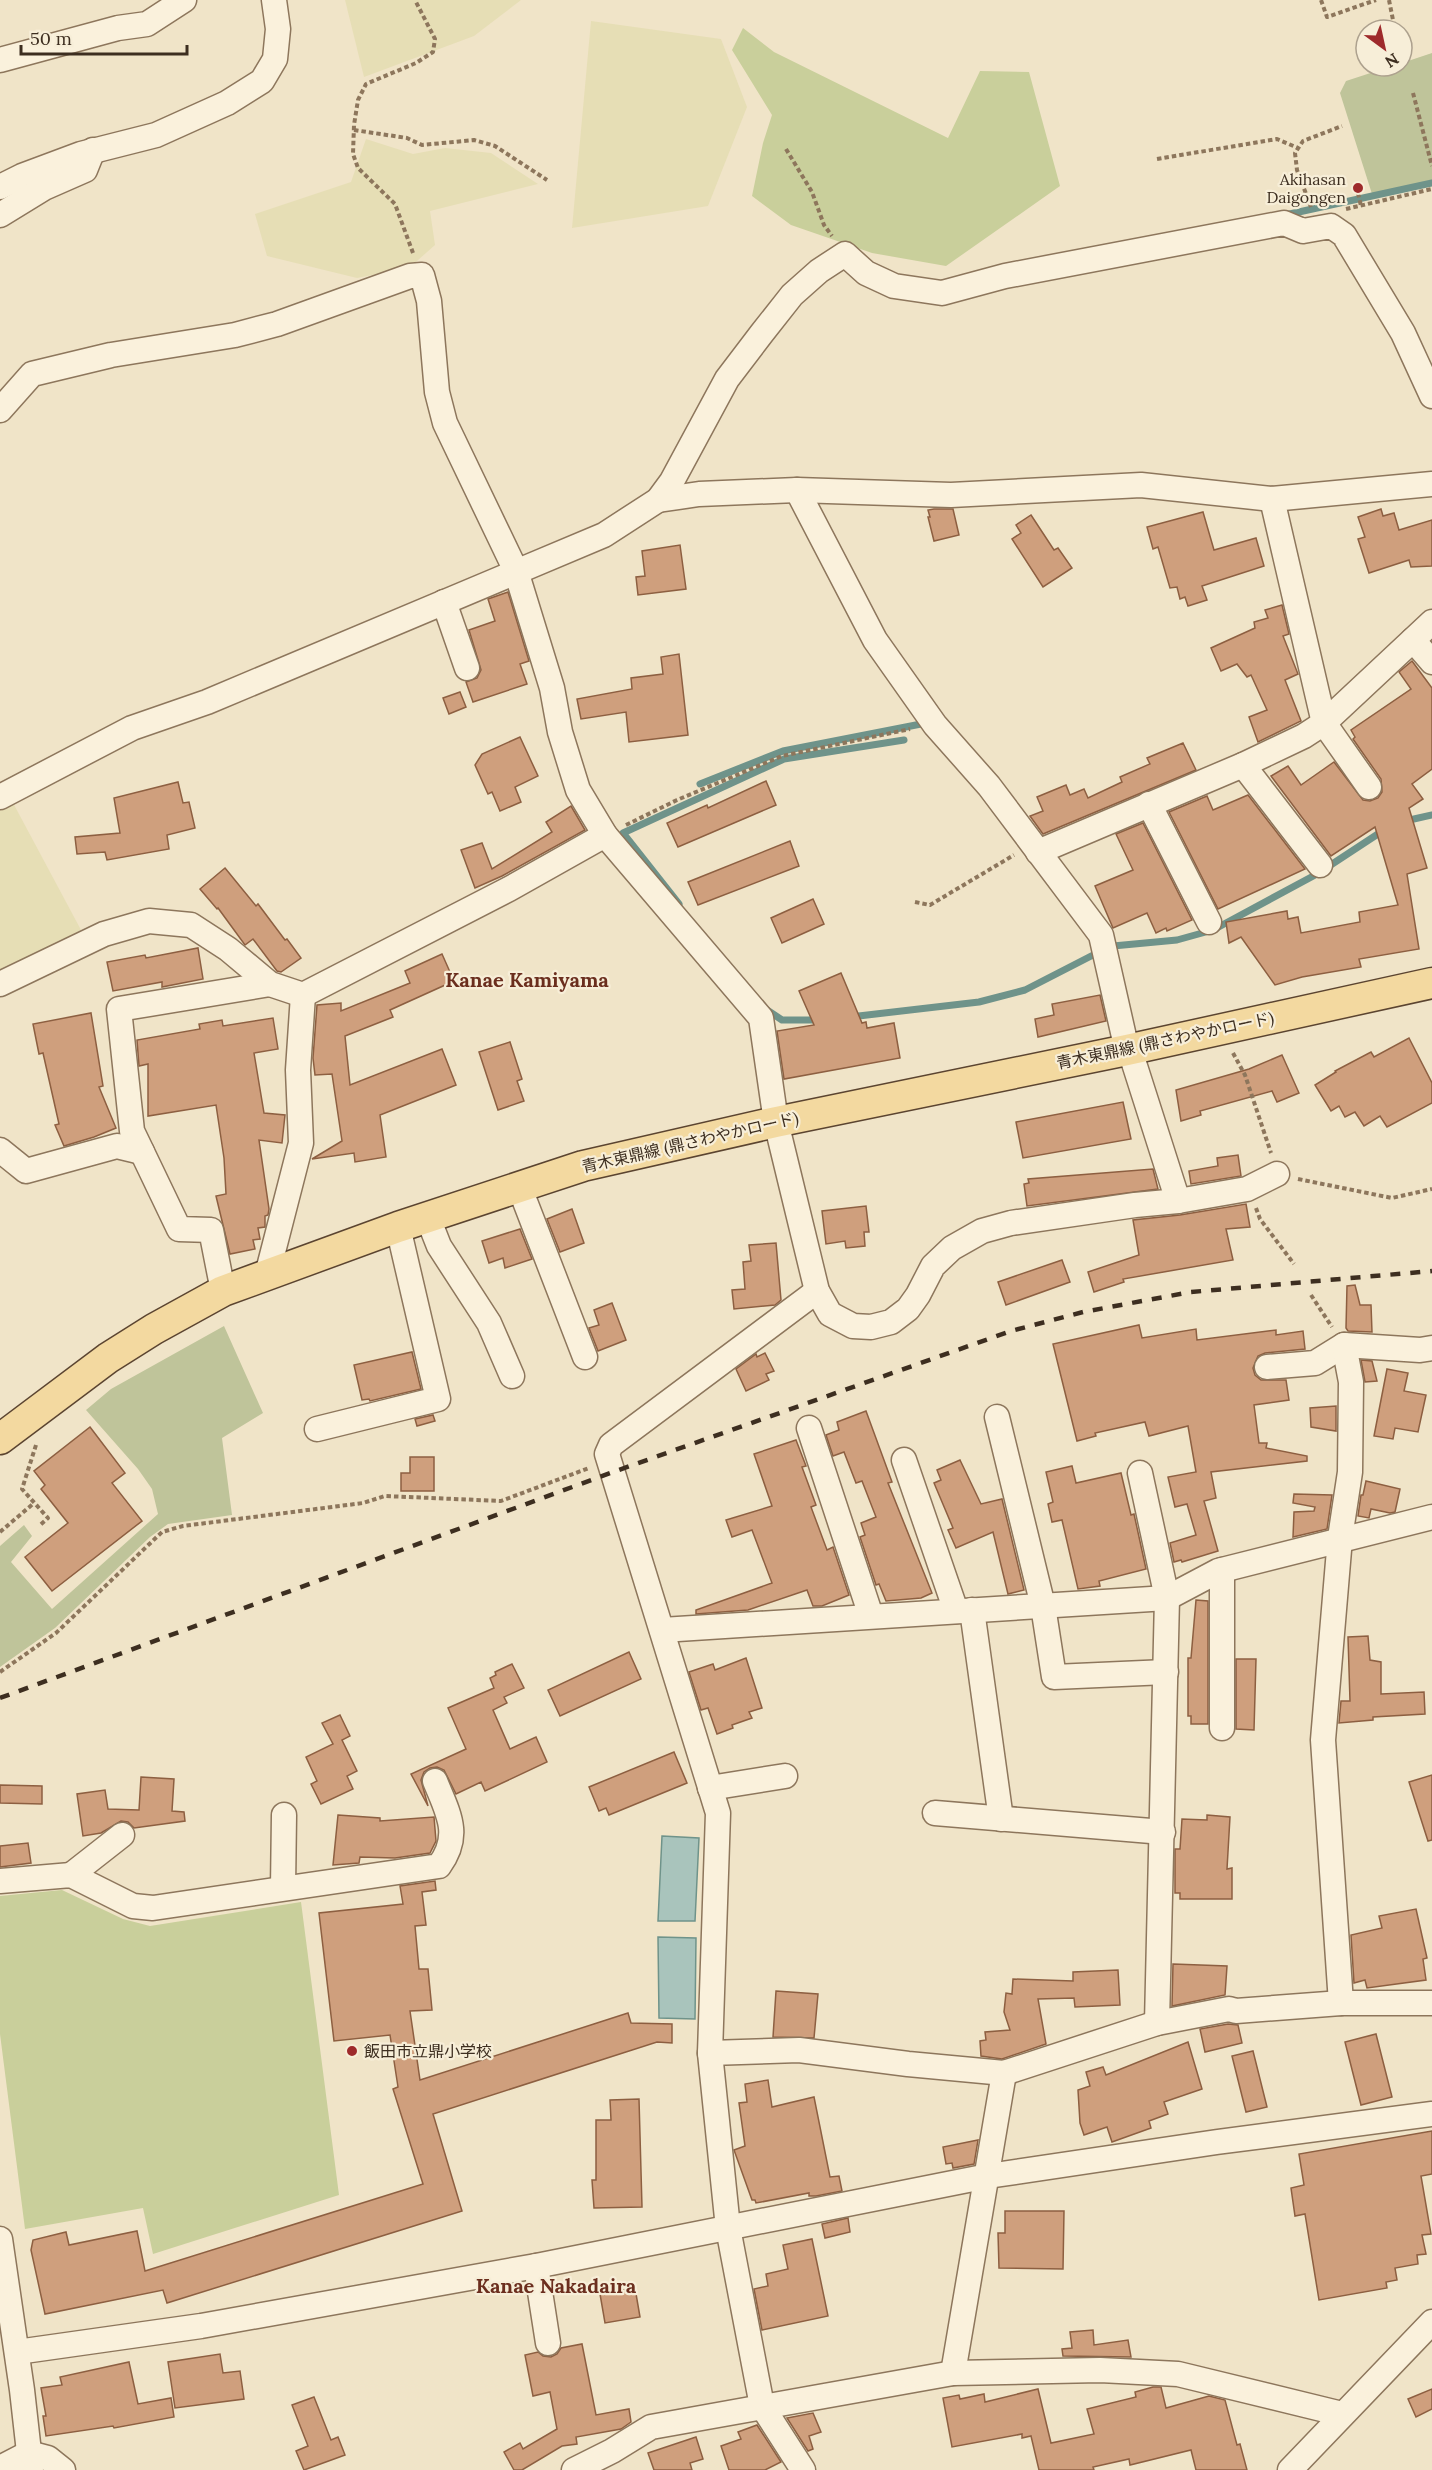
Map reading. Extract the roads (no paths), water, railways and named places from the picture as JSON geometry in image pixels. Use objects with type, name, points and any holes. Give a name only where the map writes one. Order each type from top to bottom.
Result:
[{"type":"main road","name":"青木東鼎線 (鼎さわやかロード)","points":[[0,1439],[108,1358],[154,1329],[223,1291],[398,1227],[519,1186],[583,1166],[776,1122],[1130,1055],[1224,1027],[1432,983]]},
{"type":"street","points":[[0,60],[118,28],[147,24],[184,0]]},
{"type":"street","points":[[0,187],[22,176],[93,150],[156,135],[228,103],[261,81],[275,59],[278,29],[274,0]]},
{"type":"street","points":[[0,215],[44,188],[85,170],[93,150]]},
{"type":"street","points":[[0,797],[132,728],[207,702],[604,535],[658,500],[672,481],[727,379],[792,295],[819,271],[845,254],[866,273],[894,286],[942,293],[1005,276],[1284,223],[1303,231],[1331,226],[1344,235],[1403,333],[1432,396]]},
{"type":"street","points":[[0,410],[32,374],[111,355],[234,335],[266,327],[410,276],[422,275],[429,301],[437,392],[445,423],[516,571],[552,688],[561,732],[578,790],[605,835],[761,1018],[776,1122],[817,1291],[830,1314],[853,1326],[871,1327],[891,1322],[908,1309],[933,1266],[952,1248],[982,1231],[1034,1219],[1135,1205],[1178,1202],[1247,1189],[1277,1174]]},
{"type":"street","points":[[658,500],[699,494],[797,490],[951,495],[1141,485],[1272,499],[1432,484]]},
{"type":"street","points":[[797,490],[875,640],[935,724],[989,786],[1101,935],[1130,1055],[1178,1202]]},
{"type":"street","points":[[1272,499],[1324,723],[1369,787]]},
{"type":"street","points":[[444,602],[466,668]]},
{"type":"street","points":[[1036,848],[1243,765],[1304,736],[1324,723],[1432,622]]},
{"type":"street","points":[[1413,640],[1432,662]]},
{"type":"street","points":[[1243,765],[1320,865]]},
{"type":"street","points":[[1149,804],[1209,922]]},
{"type":"street","points":[[0,984],[104,933],[149,921],[190,925],[228,949],[270,984],[303,996],[508,889],[605,835]]},
{"type":"street","points":[[223,1291],[211,1230],[179,1229],[132,1131],[119,1009],[270,984]]},
{"type":"street","points":[[267,1275],[301,1143],[298,1070],[303,996]]},
{"type":"street","points":[[0,1150],[26,1171],[117,1146],[142,1152]]},
{"type":"street","points":[[519,1186],[585,1356]]},
{"type":"street","points":[[428,1218],[439,1246],[489,1323],[512,1376]]},
{"type":"street","points":[[317,1429],[438,1399],[398,1227]]},
{"type":"street","points":[[803,2470],[762,2406],[728,2228],[710,2053],[718,1813],[607,1454],[611,1444],[817,1291]]},
{"type":"street","points":[[1341,2003],[1323,1740],[1340,1538],[1350,1472],[1351,1382],[1344,1346]]},
{"type":"street","points":[[1267,1367],[1315,1363],[1344,1346],[1420,1350],[1432,1348]]},
{"type":"street","points":[[998,1417],[1043,1606],[1054,1677],[1166,1672]]},
{"type":"street","points":[[809,1428],[872,1617]]},
{"type":"street","points":[[904,1460],[964,1611],[1001,1819]]},
{"type":"street","points":[[1140,1473],[1167,1598],[1157,2022]]},
{"type":"street","points":[[662,1630],[1167,1598],[1222,1570],[1340,1538],[1432,1517]]},
{"type":"street","points":[[1222,1570],[1222,1728]]},
{"type":"street","points":[[710,1788],[785,1776]]},
{"type":"street","points":[[0,1881],[71,1875],[133,1906],[153,1908],[439,1866],[449,1852],[453,1836],[449,1816],[435,1781]]},
{"type":"street","points":[[935,1813],[1163,1832]]},
{"type":"street","points":[[283,1888],[284,1815]]},
{"type":"street","points":[[71,1875],[122,1835]]},
{"type":"street","points":[[710,2053],[799,2050],[1004,2073],[1157,2022],[1229,2009],[1236,2011],[1341,2003],[1432,2003]]},
{"type":"street","points":[[953,2373],[1004,2073]]},
{"type":"street","points":[[17,2352],[201,2326],[536,2266],[988,2176],[1217,2142],[1432,2114]]},
{"type":"street","points":[[0,2239],[5,2304],[17,2352],[30,2462]]},
{"type":"street","points":[[536,2266],[548,2343]]},
{"type":"street","points":[[1290,2470],[1432,2322]]},
{"type":"street","points":[[574,2470],[612,2451],[651,2427],[953,2373],[1100,2370],[1178,2374],[1342,2414]]},
{"type":"street","points":[[0,2468],[48,2458],[63,2470]]},
{"type":"water","points":[[662,1836],[699,1838],[695,1921],[658,1921]]},
{"type":"water","points":[[658,1937],[696,1938],[695,2019],[659,2018]]},
{"type":"waterway","points":[[1285,215],[1432,183]]},
{"type":"waterway","points":[[700,784],[783,751],[921,724]]},
{"type":"waterway","points":[[679,904],[623,833],[784,759],[904,740]]},
{"type":"waterway","points":[[1405,821],[1432,815]]},
{"type":"waterway","points":[[1113,946],[1177,940],[1213,930],[1317,874],[1384,830]]},
{"type":"waterway","points":[[850,1017],[979,1002],[1025,990],[1097,953]]},
{"type":"waterway","points":[[764,1008],[782,1020],[821,1020]]},
{"type":"railway","points":[[0,1698],[613,1472],[1011,1331],[1083,1312],[1191,1292],[1432,1271]]},
{"type":"place","name":"Akihasan Daigongen","points":[[1358,188]]},
{"type":"place","name":"飯田市立鼎小学校","points":[[352,2051]]},
{"type":"district","name":"Kanae Kamiyama","points":[[527,979]]},
{"type":"district","name":"Kanae Nakadaira","points":[[556,2285]]}]
